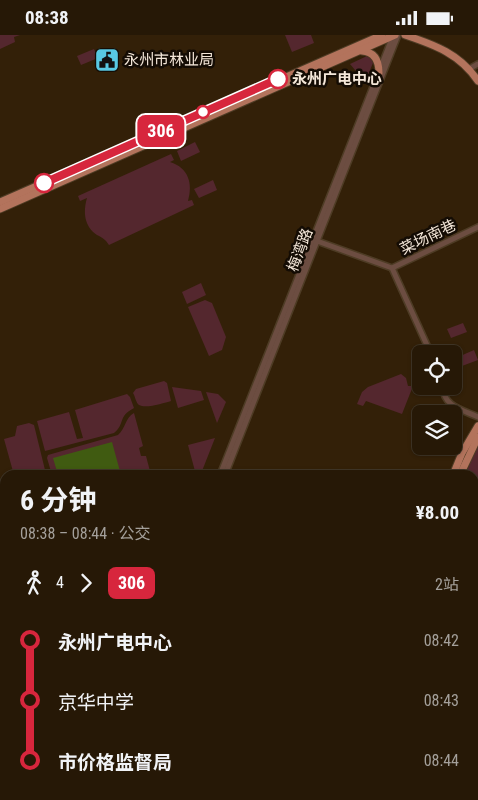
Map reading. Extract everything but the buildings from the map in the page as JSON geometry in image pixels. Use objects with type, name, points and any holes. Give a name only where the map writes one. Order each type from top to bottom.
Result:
[{"type":"main road","points":[[0,209],[340,56],[382,35]]},
{"type":"main road","points":[[0,202],[340,56],[359,51],[395,35]]},
{"type":"main road","points":[[405,35],[460,60],[478,81]]},
{"type":"main road","points":[[359,51],[367,51],[375,57],[379,65],[379,73]]},
{"type":"main road","points":[[455,470],[462,453],[478,426]]},
{"type":"main road","points":[[462,470],[478,437]]},
{"type":"street","name":"梅湾路","points":[[222,470],[395,35]]},
{"type":"street","name":"梅湾路","points":[[227,470],[395,35]]},
{"type":"street","points":[[469,69],[478,64]]},
{"type":"street","name":"菜场南巷","points":[[426,345],[392,268],[478,227]]},
{"type":"street","points":[[317,241],[392,268]]},
{"type":"street","points":[[444,395],[448,403],[478,417]]},
{"type":"shaded area","points":[[0,35],[20,35],[14,37],[15,42],[0,49]]},
{"type":"shaded area","points":[[285,35],[311,35],[314,43],[292,52]]},
{"type":"shaded area","points":[[94,49],[98,58],[81,65],[77,56]]},
{"type":"shaded area","points":[[367,56],[372,59],[373,63],[365,82],[350,64]]},
{"type":"shaded area","points":[[195,142],[200,152],[181,161],[177,151]]},
{"type":"shaded area","points":[[171,154],[174,160],[170,162],[182,168],[188,177],[190,189],[188,201],[192,200],[194,205],[109,245],[89,227],[85,208],[87,198],[80,201],[78,196]]},
{"type":"shaded area","points":[[213,180],[217,190],[199,198],[194,189]]},
{"type":"shaded area","points":[[201,283],[206,295],[187,304],[182,292]]},
{"type":"shaded area","points":[[205,300],[212,303],[226,337],[222,350],[209,356],[188,307]]},
{"type":"shaded area","points":[[463,323],[467,332],[451,338],[447,329]]},
{"type":"shaded area","points":[[474,350],[478,360],[462,366],[462,355]]},
{"type":"shaded area","points":[[401,374],[406,378],[408,386],[412,386],[412,389],[402,414],[366,401],[363,406],[357,404],[362,392],[368,387]]},
{"type":"shaded area","points":[[164,381],[167,383],[171,401],[150,406],[138,404],[133,393],[136,389]]},
{"type":"shaded area","points":[[172,387],[201,391],[204,400],[178,408]]},
{"type":"shaded area","points":[[206,392],[218,394],[226,402],[217,423]]},
{"type":"shaded area","points":[[127,394],[134,408],[125,414],[120,426],[114,433],[45,451],[37,421],[69,412],[77,439],[83,438],[75,410]]},
{"type":"shaded area","points":[[134,413],[143,446],[139,448],[141,456],[146,456],[150,470],[51,470],[48,455],[118,435]]},
{"type":"shaded area","points":[[29,423],[34,425],[45,470],[13,470],[4,439],[15,436],[17,426]]},
{"type":"shaded area","points":[[215,438],[202,470],[195,470],[188,445]]},
{"type":"shaded area","points":[[112,442],[120,470],[57,470],[53,458]]},
{"type":"shaded area","points":[[478,444],[478,470],[467,470]]},
{"type":"bus line","name":"306","points":[[44,183],[278,79]]},
{"type":"place","name":"永州市林业局","points":[[107,60]]},
{"type":"place","name":"永州广电中心","points":[[278,79]]}]
